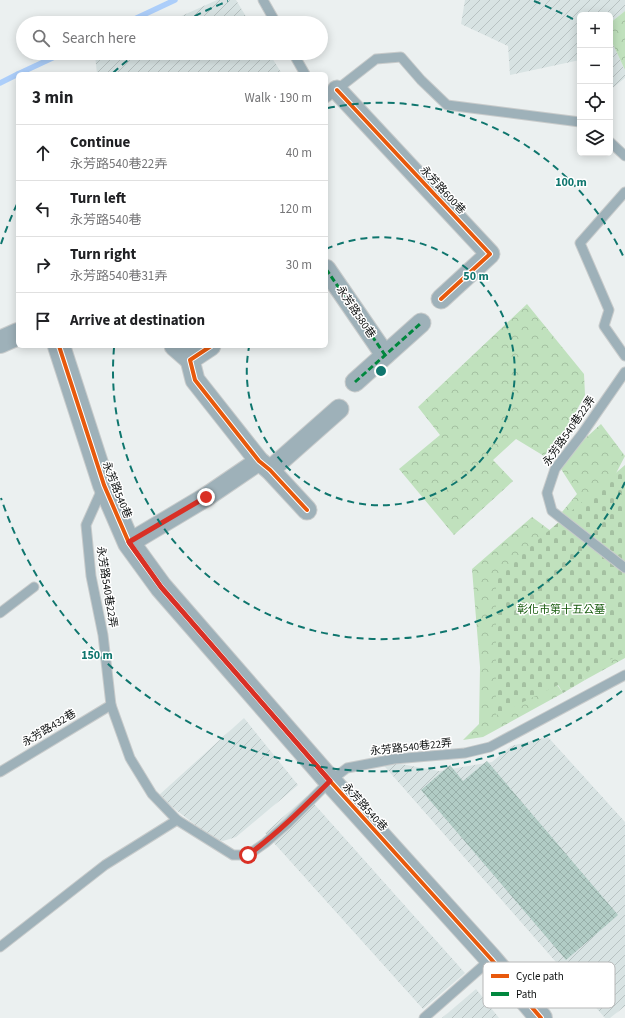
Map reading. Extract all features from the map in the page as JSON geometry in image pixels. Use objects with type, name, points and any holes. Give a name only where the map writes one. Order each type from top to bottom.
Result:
[{"type":"street","name":"永芳路600巷","points":[[331,94],[490,254],[441,299]]},
{"type":"street","name":"永芳路580巷","points":[[328,272],[385,355]]},
{"type":"street","points":[[355,382],[421,323]]},
{"type":"street","points":[[0,342],[16,335]]},
{"type":"street","name":"永芳路540巷","points":[[60,348],[104,485],[129,542],[161,587],[330,781],[494,962]]},
{"type":"street","points":[[176,348],[190,360],[195,380],[265,465],[307,510]]},
{"type":"street","points":[[190,360],[207,348]]},
{"type":"street","points":[[129,542],[206,497],[265,465],[339,409]]},
{"type":"street","name":"永芳路540巷","points":[[533,1008],[542,1018]]},
{"type":"lane","points":[[263,0],[272,16]]},
{"type":"lane","points":[[331,94],[376,59],[401,57],[421,80],[447,105],[577,122]]},
{"type":"lane","points":[[297,60],[304,72]]},
{"type":"lane","points":[[613,145],[625,156]]},
{"type":"lane","points":[[625,192],[580,243],[609,310],[604,326],[625,356]]},
{"type":"lane","name":"永芳路540巷22弄","points":[[625,372],[582,434],[555,469],[547,493],[552,511],[625,568]]},
{"type":"lane","name":"永芳路540巷22弄","points":[[104,485],[86,525],[91,576],[103,635],[111,705],[130,758],[152,794],[177,820],[233,855],[248,855],[265,843],[288,823],[330,781],[347,768],[394,759],[465,754],[490,747],[625,675]]},
{"type":"lane","points":[[0,613],[34,587]]},
{"type":"lane","name":"永芳路432巷","points":[[0,772],[111,705]]},
{"type":"lane","points":[[0,947],[105,865],[177,820]]},
{"type":"lane","points":[[488,962],[491,959]]},
{"type":"lane","points":[[424,1018],[483,966]]},
{"type":"shaded area","points":[[217,0],[236,0],[246,16],[182,16]]},
{"type":"shaded area","points":[[465,0],[625,0],[625,11],[613,21],[613,12],[577,12],[577,61],[510,75],[508,46],[461,24]]},
{"type":"shaded area","points":[[613,44],[625,70],[625,78],[613,88]]},
{"type":"shaded area","points":[[96,60],[273,60],[281,72],[97,72]]},
{"type":"shaded area","points":[[244,718],[298,785],[236,837],[223,841],[215,840],[158,796]]},
{"type":"shaded area","points":[[548,737],[625,822],[625,1006],[610,1018],[605,1018],[596,1008],[615,1008],[615,962],[556,962],[379,760],[439,771],[492,762],[511,746]]},
{"type":"shaded area","points":[[307,796],[465,973],[423,1009],[265,833]]},
{"type":"shaded area","points":[[476,989],[483,998],[483,1008],[491,1008],[499,1018],[442,1018]]},
{"type":"green space","points":[[625,11],[625,70],[613,44],[613,21]]},
{"type":"green space","points":[[527,304],[584,374],[585,395],[568,426],[544,456],[516,439],[493,460],[513,481],[454,535],[399,469],[440,435],[418,407]]},
{"type":"green space","points":[[601,424],[625,456],[612,481],[576,531],[562,512],[577,494],[561,469],[567,455]]},
{"type":"green space","name":"彰化市第十五公墓","points":[[625,465],[625,652],[582,674],[585,680],[563,693],[558,685],[496,715],[496,576]]},
{"type":"green space","name":"彰化市第十五公墓","points":[[532,517],[625,586],[625,658],[585,680],[575,663],[509,619],[563,693],[483,737],[463,740],[479,724],[480,667],[472,569]]},
{"type":"building","points":[[487,761],[618,915],[566,960],[421,790],[450,765],[463,781]]},
{"type":"waterway","points":[[141,16],[175,0]]},
{"type":"waterway","points":[[22,72],[48,60]]},
{"type":"waterway","points":[[0,83],[16,75]]},
{"type":"marked path","points":[[328,272],[385,355]]},
{"type":"marked path","points":[[355,382],[421,323]]},
{"type":"cycle path","points":[[337,90],[490,254],[441,299]]},
{"type":"cycle path","points":[[60,348],[104,485],[129,543],[161,587],[330,781],[494,962]]},
{"type":"cycle path","points":[[208,348],[190,360],[195,380],[259,461],[270,470],[307,510]]},
{"type":"cycle path","points":[[533,1008],[541,1018]]},
{"type":"route","points":[[206,497],[129,542],[161,587],[330,781],[288,823],[265,843],[248,855]]}]
